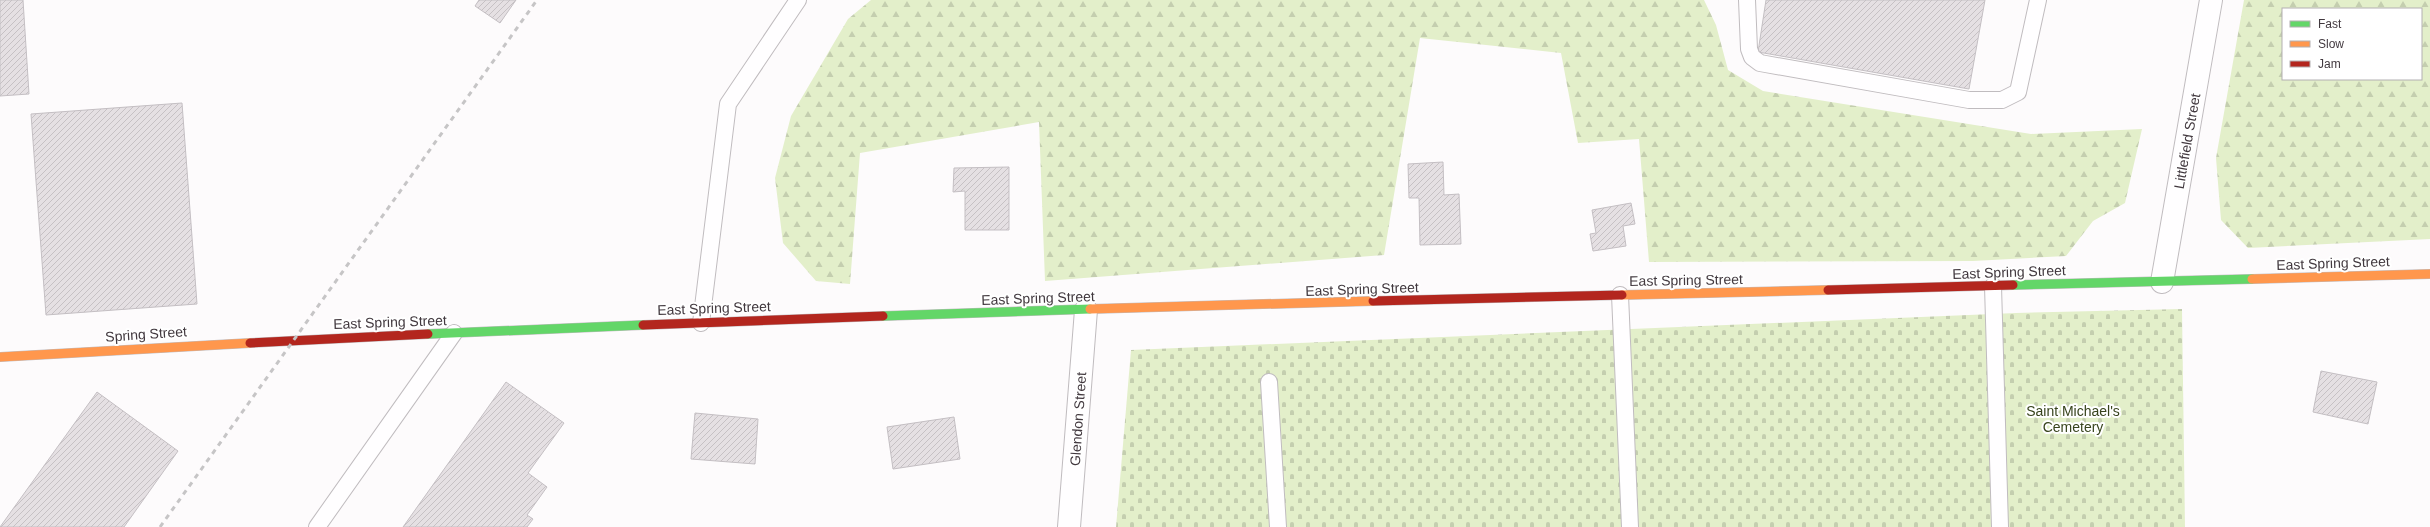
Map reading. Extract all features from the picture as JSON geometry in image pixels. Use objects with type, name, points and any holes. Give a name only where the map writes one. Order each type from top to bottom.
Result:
[{"type":"main road","name":"East Spring Street","points":[[294,340],[701,323],[1086,310],[2430,274]]},
{"type":"main road","name":"Spring Street","points":[[0,357],[294,340]]},
{"type":"street","name":"Littlefield Street","points":[[2162,282],[2211,0]]},
{"type":"street","name":"Glendon Street","points":[[1069,527],[1086,310]]},
{"type":"lane","points":[[701,323],[728,104],[798,0]]},
{"type":"lane","points":[[1746,0],[1749,49],[1752,57],[1760,63],[1969,100],[2002,100],[2018,92],[2038,0]]},
{"type":"lane","points":[[1994,286],[2000,527]]},
{"type":"lane","points":[[1620,295],[1630,527]]},
{"type":"lane","points":[[317,527],[454,333]]},
{"type":"lane","points":[[1270,382],[1278,527]]},
{"type":"green space","points":[[871,0],[1704,0],[1716,25],[1728,70],[1763,91],[2031,134],[2142,129],[2125,203],[2093,221],[2066,256],[1973,261],[1649,262],[1639,139],[1578,143],[1561,53],[1420,38],[1384,255],[1045,281],[1039,122],[860,153],[850,284],[816,281],[783,243],[775,178],[791,116],[848,19]]},
{"type":"green space","points":[[2244,0],[2430,0],[2430,239],[2248,248],[2221,220],[2216,158]]},
{"type":"green space","name":"Saint Michael's Cemetery","points":[[2182,309],[2185,527],[1116,527],[1131,350],[2016,313]]},
{"type":"building","points":[[0,0],[23,0],[29,94],[0,96]]},
{"type":"building","points":[[479,0],[516,0],[500,23],[475,6]]},
{"type":"building","points":[[1766,0],[1985,0],[1969,89],[1758,52]]},
{"type":"building","points":[[182,103],[197,304],[46,315],[31,114]]},
{"type":"building","points":[[1443,162],[1444,195],[1459,194],[1461,244],[1420,245],[1419,198],[1409,198],[1408,164]]},
{"type":"building","points":[[1009,167],[1009,230],[965,230],[965,191],[953,192],[954,168]]},
{"type":"building","points":[[1631,203],[1635,224],[1623,226],[1626,246],[1593,251],[1590,234],[1596,233],[1592,210]]},
{"type":"building","points":[[2321,371],[2377,382],[2368,424],[2313,412]]},
{"type":"building","points":[[506,382],[564,423],[528,473],[547,487],[527,515],[533,519],[527,527],[403,527]]},
{"type":"building","points":[[97,392],[178,451],[124,527],[0,527]]},
{"type":"building","points":[[695,413],[758,419],[755,464],[691,459]]},
{"type":"building","points":[[954,417],[960,459],[893,469],[887,427]]},
{"type":"railway","points":[[160,527],[537,0]]},
{"type":"traffic: fast","points":[[2013,285],[2252,279]]},
{"type":"traffic: fast","points":[[883,316],[1090,309]]},
{"type":"traffic: fast","points":[[428,334],[643,325]]},
{"type":"traffic: slow","points":[[2252,279],[2430,274]]},
{"type":"traffic: slow","points":[[1622,295],[1828,290]]},
{"type":"traffic: slow","points":[[1090,309],[1373,301]]},
{"type":"traffic: slow","points":[[0,357],[250,343]]},
{"type":"traffic: jam","points":[[1828,290],[2013,285]]},
{"type":"traffic: jam","points":[[1373,301],[1622,295]]},
{"type":"traffic: jam","points":[[643,325],[883,316]]},
{"type":"traffic: jam","points":[[250,343],[428,334]]}]
